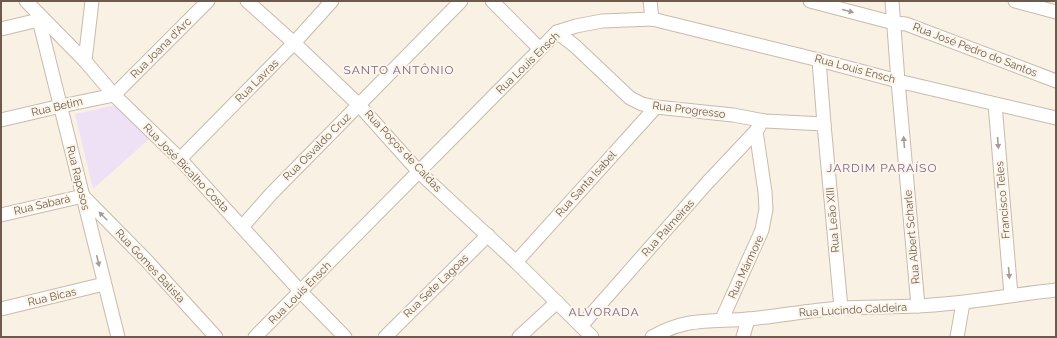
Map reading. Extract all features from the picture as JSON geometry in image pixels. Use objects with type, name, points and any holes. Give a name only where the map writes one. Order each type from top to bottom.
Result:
[{"type":"street","name":"Rua José Bicalho Costa","points":[[26,1],[41,20],[85,61],[114,95],[180,159],[301,292],[345,337]]},
{"type":"street","points":[[85,61],[92,1]]},
{"type":"street","name":"Rua Joana d'Arc","points":[[114,95],[208,1]]},
{"type":"street","name":"Rua Poços de Caldas","points":[[247,1],[294,43],[359,105],[419,172],[516,262],[592,337]]},
{"type":"street","name":"Rua Lavras","points":[[180,159],[294,43],[332,1]]},
{"type":"street","name":"Rua Osvaldo Cruz","points":[[242,227],[271,194],[461,1]]},
{"type":"street","points":[[492,1],[540,49]]},
{"type":"street","points":[[650,1],[652,19]]},
{"type":"street","name":"Rua José Pedro do Santos","points":[[810,1],[894,23],[906,24],[1056,81]]},
{"type":"street","name":"Rua Albert Scharle","points":[[892,1],[918,306]]},
{"type":"street","points":[[1015,1],[1056,12]]},
{"type":"street","name":"Rua Louis Ensch","points":[[256,337],[557,32],[576,26],[602,21],[652,19],[898,81],[1056,118]]},
{"type":"street","points":[[1,29],[41,20]]},
{"type":"street","name":"Rua Raposos","points":[[41,20],[118,337]]},
{"type":"street","name":"Rua Progresso","points":[[557,32],[575,46],[630,98],[642,104],[656,107],[733,115],[765,121],[824,124]]},
{"type":"street","name":"Rua Leão XIII","points":[[819,60],[841,308]]},
{"type":"street","name":"Rua Betim","points":[[1,120],[114,95]]},
{"type":"street","name":"Francisco Teles","points":[[995,104],[1011,295]]},
{"type":"street","name":"Rua Santa Isabel","points":[[516,262],[656,107]]},
{"type":"street","points":[[756,131],[765,121]]},
{"type":"street","name":"Rua Mármore","points":[[722,319],[762,230],[766,209],[756,131]]},
{"type":"street","name":"Rua Palmeiras","points":[[581,326],[702,189],[756,131]]},
{"type":"street","name":"Rua Sabará","points":[[1,215],[83,196]]},
{"type":"street","name":"Rua Gomes Batista","points":[[83,196],[148,261],[216,337]]},
{"type":"street","name":"Rua Sete Lagoas","points":[[385,337],[488,236]]},
{"type":"street","name":"Rua Bicas","points":[[1,309],[104,284]]},
{"type":"street","name":"Rua Lucindo Caldeira","points":[[652,337],[666,329],[693,321],[748,319],[841,308],[963,303],[1011,295],[1056,290]]},
{"type":"street","points":[[519,337],[557,302]]},
{"type":"street","points":[[957,337],[963,303]]},
{"type":"street","points":[[743,337],[748,319]]},
{"type":"shaded area","points":[[116,105],[149,139],[93,189],[75,114]]},
{"type":"district","name":"SANTO ANTÔNIO","points":[[399,70]]},
{"type":"district","name":"JARDIM PARAÍSO","points":[[882,168]]},
{"type":"district","name":"ALVORADA","points":[[604,312]]}]
